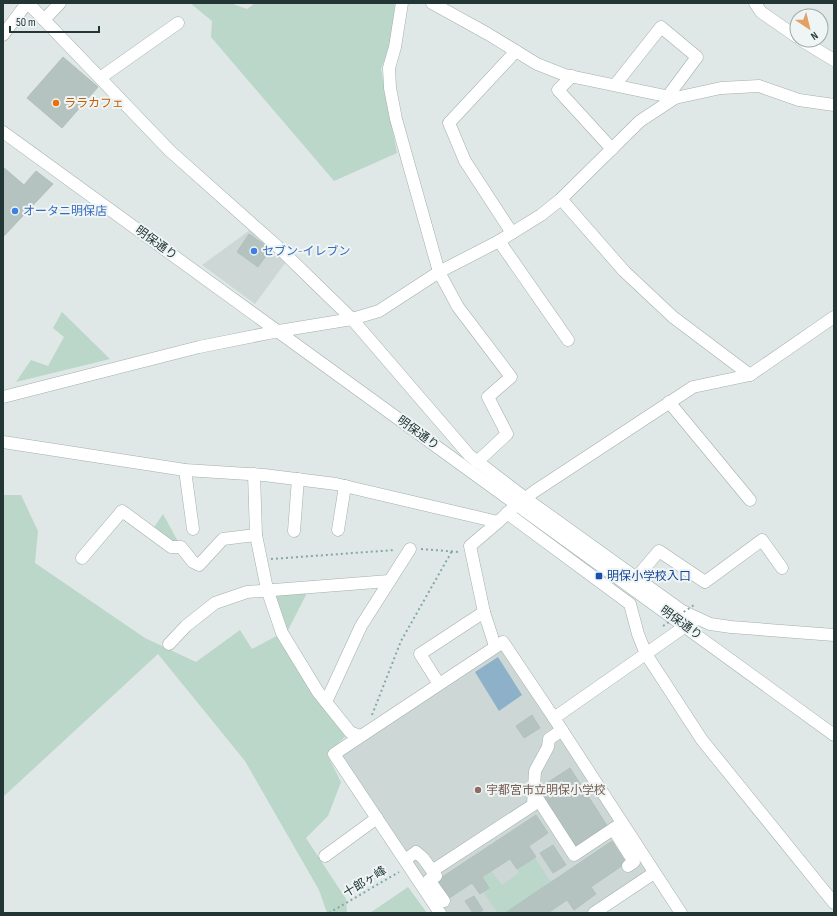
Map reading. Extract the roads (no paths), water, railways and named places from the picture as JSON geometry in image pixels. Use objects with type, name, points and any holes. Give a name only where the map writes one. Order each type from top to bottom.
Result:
[{"type":"street","points":[[3,35],[28,3],[170,150],[278,247],[352,319],[469,455],[521,502],[636,578],[681,610],[710,624],[834,635]]},
{"type":"street","points":[[44,20],[60,3]]},
{"type":"street","points":[[402,3],[396,47],[389,68],[390,88],[396,119],[439,272],[458,307],[511,378],[488,397],[507,434],[477,462]]},
{"type":"street","points":[[432,3],[536,64],[572,76],[671,97],[721,88],[759,86],[799,100],[834,105]]},
{"type":"street","points":[[755,3],[762,12],[789,31]]},
{"type":"street","points":[[100,78],[178,23]]},
{"type":"street","points":[[3,397],[199,347],[279,331],[352,319],[379,311],[439,272],[512,233],[561,199],[640,121],[671,97],[698,57],[661,27],[615,85]]},
{"type":"street","points":[[814,48],[834,60]]},
{"type":"street","points":[[512,233],[465,160],[449,123],[516,51]]},
{"type":"street","points":[[572,76],[558,90],[612,149]]},
{"type":"street","name":"明保通り","points":[[3,132],[279,331],[521,502],[686,626],[834,734]]},
{"type":"street","points":[[561,199],[624,271],[673,317],[750,375]]},
{"type":"street","points":[[499,241],[568,340]]},
{"type":"street","points":[[495,646],[484,612],[470,546],[521,502],[669,402],[693,387],[750,375],[834,317]]},
{"type":"street","points":[[669,402],[750,500]]},
{"type":"street","points":[[3,442],[185,470],[254,474],[345,486],[498,522]]},
{"type":"street","points":[[185,470],[193,529]]},
{"type":"street","points":[[254,474],[256,535],[266,589],[282,633],[318,692],[350,732],[362,735]]},
{"type":"street","points":[[294,531],[298,479]]},
{"type":"street","points":[[338,530],[345,486]]},
{"type":"street","points":[[82,558],[122,511],[171,548],[181,547],[199,566],[224,539],[256,535]]},
{"type":"street","points":[[507,513],[630,604],[638,634],[646,654],[702,740],[834,904]]},
{"type":"street","points":[[636,578],[659,551],[705,582],[762,540],[782,568]]},
{"type":"street","points":[[326,702],[361,626],[410,549]]},
{"type":"street","points":[[169,644],[186,626],[215,603],[246,592],[266,589],[389,581]]},
{"type":"street","points":[[439,684],[420,654],[484,612]]},
{"type":"street","points":[[554,718],[697,618]]},
{"type":"street","points":[[442,907],[407,863],[334,754],[503,642],[562,730],[618,826],[634,862],[628,866]]},
{"type":"street","points":[[432,871],[532,805],[537,766],[548,747],[549,739],[562,730]]},
{"type":"street","points":[[534,793],[574,855],[618,826]]},
{"type":"street","points":[[325,856],[378,818]]},
{"type":"street","points":[[618,826],[681,913]]},
{"type":"street","points":[[407,863],[416,852],[423,858],[436,876],[429,880],[442,907]]},
{"type":"street","points":[[594,913],[654,874]]},
{"type":"water","points":[[498,657],[522,695],[499,711],[475,672]]},
{"type":"place","name":"ララカフェ","points":[[56,103]]},
{"type":"place","name":"オータニ明保店","points":[[15,211]]},
{"type":"place","name":"セブン-イレブン","points":[[254,251]]},
{"type":"place","name":"明保小学校入口","points":[[599,576]]},
{"type":"place","name":"宇都宮市立明保小学校","points":[[478,790]]}]
